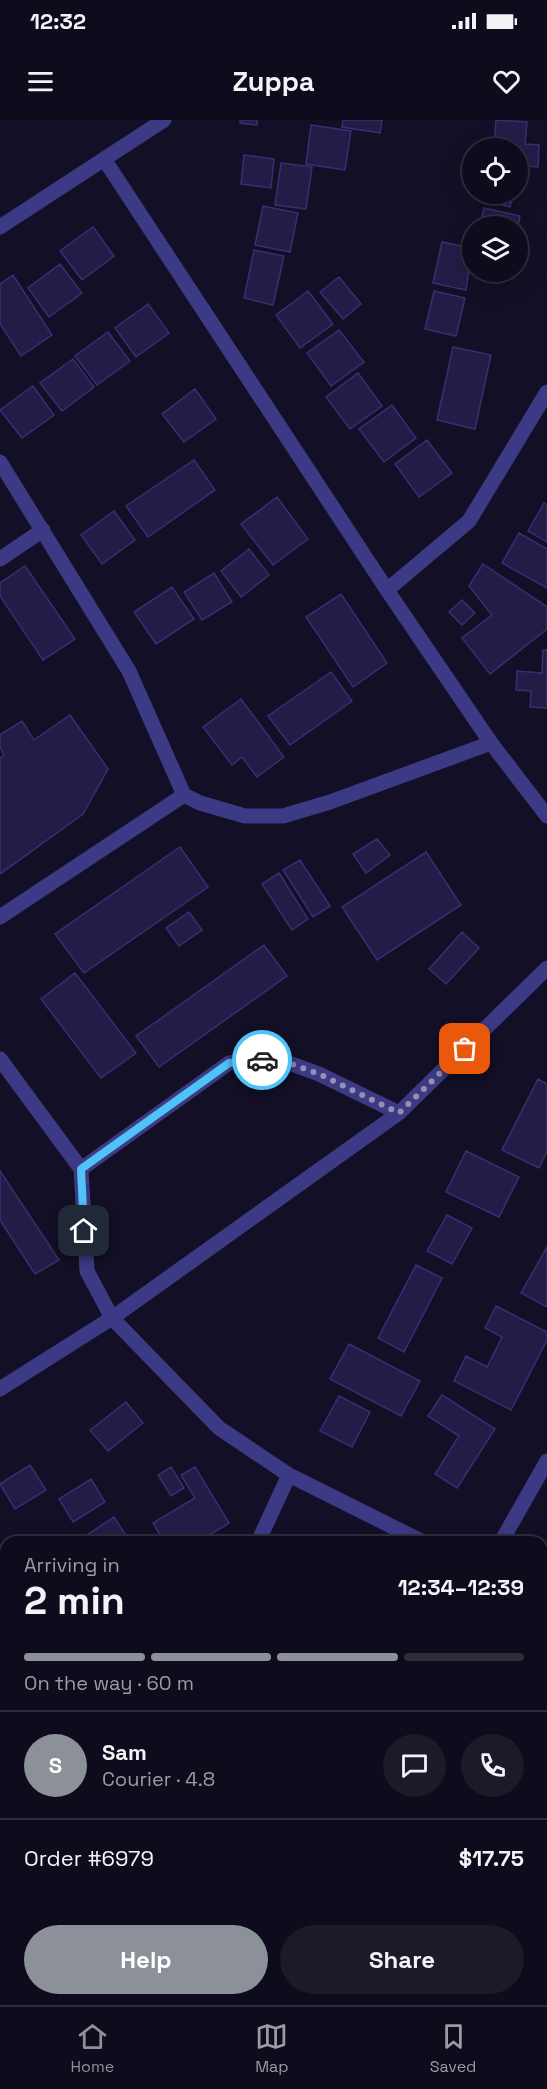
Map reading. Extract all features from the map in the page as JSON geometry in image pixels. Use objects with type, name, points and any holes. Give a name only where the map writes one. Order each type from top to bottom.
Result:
[{"type":"street","points":[[0,227],[164,120]]},
{"type":"street","points":[[104,159],[387,590],[491,743],[547,816]]},
{"type":"street","points":[[387,590],[469,521],[547,392]]},
{"type":"street","points":[[0,462],[129,671],[184,795],[200,803],[245,816],[283,816],[330,802],[491,743]]},
{"type":"street","points":[[0,559],[43,530]]},
{"type":"street","points":[[0,917],[184,795]]},
{"type":"street","points":[[0,1389],[112,1318],[399,1113],[547,968]]},
{"type":"street","points":[[81,1169],[229,1063],[275,1058],[319,1074],[399,1113]]},
{"type":"street","points":[[0,1059],[81,1169],[87,1271],[112,1318],[219,1428],[289,1475],[411,1536]]},
{"type":"street","points":[[504,1536],[547,1461]]},
{"type":"street","points":[[261,1536],[289,1475]]},
{"type":"building","points":[[240,120],[257,120],[257,125],[240,123]]},
{"type":"building","points":[[343,120],[382,120],[380,133],[342,127]]},
{"type":"building","points":[[496,120],[527,122],[526,138],[495,138]]},
{"type":"building","points":[[311,125],[351,131],[345,170],[306,164]]},
{"type":"building","points":[[528,144],[539,145],[538,167],[528,166]]},
{"type":"building","points":[[244,155],[274,159],[271,188],[241,184]]},
{"type":"building","points":[[281,163],[312,167],[306,209],[275,205]]},
{"type":"building","points":[[263,206],[298,213],[290,252],[255,245]]},
{"type":"building","points":[[484,208],[520,216],[482,216]]},
{"type":"building","points":[[93,227],[114,256],[82,280],[60,251]]},
{"type":"building","points":[[442,242],[462,246],[462,282],[467,282],[466,290],[433,283]]},
{"type":"building","points":[[254,250],[284,256],[273,305],[244,298]]},
{"type":"building","points":[[60,264],[82,293],[49,317],[28,288]]},
{"type":"building","points":[[13,275],[52,335],[21,356],[0,324],[0,284]]},
{"type":"building","points":[[339,277],[361,304],[343,319],[320,292]]},
{"type":"building","points":[[308,291],[333,324],[300,348],[276,315]]},
{"type":"building","points":[[434,291],[465,298],[456,336],[425,329]]},
{"type":"building","points":[[148,304],[169,333],[136,357],[115,328]]},
{"type":"building","points":[[339,330],[364,362],[331,386],[307,353]]},
{"type":"building","points":[[108,332],[130,361],[97,385],[75,356]]},
{"type":"building","points":[[453,347],[491,355],[475,429],[437,420]]},
{"type":"building","points":[[73,359],[94,387],[62,411],[40,383]]},
{"type":"building","points":[[358,373],[382,406],[350,429],[326,397]]},
{"type":"building","points":[[33,386],[54,415],[22,438],[0,410]]},
{"type":"building","points":[[195,389],[216,419],[184,442],[162,414]]},
{"type":"building","points":[[392,405],[416,438],[384,462],[359,429]]},
{"type":"building","points":[[427,440],[452,473],[419,497],[395,464]]},
{"type":"building","points":[[194,460],[215,490],[148,537],[126,506]]},
{"type":"building","points":[[277,497],[308,539],[273,565],[241,524]]},
{"type":"building","points":[[544,503],[547,505],[547,542],[528,531]]},
{"type":"building","points":[[114,511],[135,540],[102,564],[81,535]]},
{"type":"building","points":[[519,533],[547,549],[547,588],[502,563]]},
{"type":"building","points":[[249,549],[269,575],[241,597],[221,571]]},
{"type":"building","points":[[483,564],[547,607],[547,629],[490,674],[462,638],[492,615],[469,586]]},
{"type":"building","points":[[25,566],[75,639],[43,660],[0,596],[0,583]]},
{"type":"building","points":[[214,573],[232,602],[202,620],[184,592]]},
{"type":"building","points":[[172,587],[194,619],[156,644],[134,612]]},
{"type":"building","points":[[341,594],[387,663],[353,687],[306,617]]},
{"type":"building","points":[[462,600],[475,613],[462,625],[449,612]]},
{"type":"building","points":[[543,650],[547,650],[547,708],[530,707],[531,691],[516,690],[517,671],[542,673]]},
{"type":"building","points":[[331,672],[352,701],[290,745],[268,716]]},
{"type":"building","points":[[241,699],[284,757],[257,777],[242,757],[232,765],[203,727]]},
{"type":"building","points":[[70,715],[108,769],[83,814],[0,874],[0,758],[4,755],[0,747],[0,735],[22,721],[34,740]]},
{"type":"building","points":[[377,839],[390,855],[366,873],[353,854]]},
{"type":"building","points":[[180,847],[208,887],[84,973],[55,934]]},
{"type":"building","points":[[426,852],[461,905],[377,960],[342,907]]},
{"type":"building","points":[[300,860],[330,906],[313,917],[283,870]]},
{"type":"building","points":[[279,873],[308,919],[292,930],[262,884]]},
{"type":"building","points":[[189,912],[202,930],[179,946],[166,928]]},
{"type":"building","points":[[462,932],[479,948],[446,984],[429,969]]},
{"type":"building","points":[[264,945],[287,976],[159,1067],[136,1036]]},
{"type":"building","points":[[75,973],[136,1053],[101,1078],[41,999]]},
{"type":"building","points":[[538,1079],[547,1084],[547,1151],[539,1168],[502,1150]]},
{"type":"building","points":[[466,1151],[519,1177],[499,1217],[446,1192]]},
{"type":"building","points":[[0,1171],[59,1260],[35,1274],[0,1220]]},
{"type":"building","points":[[447,1215],[472,1228],[452,1264],[427,1251]]},
{"type":"building","points":[[547,1247],[547,1307],[521,1293]]},
{"type":"building","points":[[416,1265],[442,1278],[404,1352],[378,1338]]},
{"type":"building","points":[[496,1306],[547,1332],[547,1340],[511,1410],[454,1381],[466,1356],[487,1367],[502,1337],[485,1328]]},
{"type":"building","points":[[349,1344],[420,1381],[401,1416],[330,1379]]},
{"type":"building","points":[[442,1395],[495,1429],[457,1488],[435,1474],[459,1436],[428,1416]]},
{"type":"building","points":[[339,1396],[370,1412],[352,1447],[320,1431]]},
{"type":"building","points":[[126,1402],[143,1423],[108,1451],[90,1430]]},
{"type":"building","points":[[30,1465],[46,1490],[15,1509],[0,1484]]},
{"type":"building","points":[[171,1467],[184,1488],[171,1496],[158,1475]]},
{"type":"building","points":[[195,1467],[229,1523],[208,1536],[161,1536],[153,1523],[195,1498],[181,1475]]},
{"type":"building","points":[[91,1479],[105,1502],[73,1522],[59,1499]]},
{"type":"building","points":[[114,1517],[126,1536],[85,1536]]},
{"type":"way so far","points":[[262,1060],[275,1058],[319,1074],[399,1113],[465,1049]]},
{"type":"route","points":[[84,1231],[81,1169],[229,1063],[262,1060]]}]
